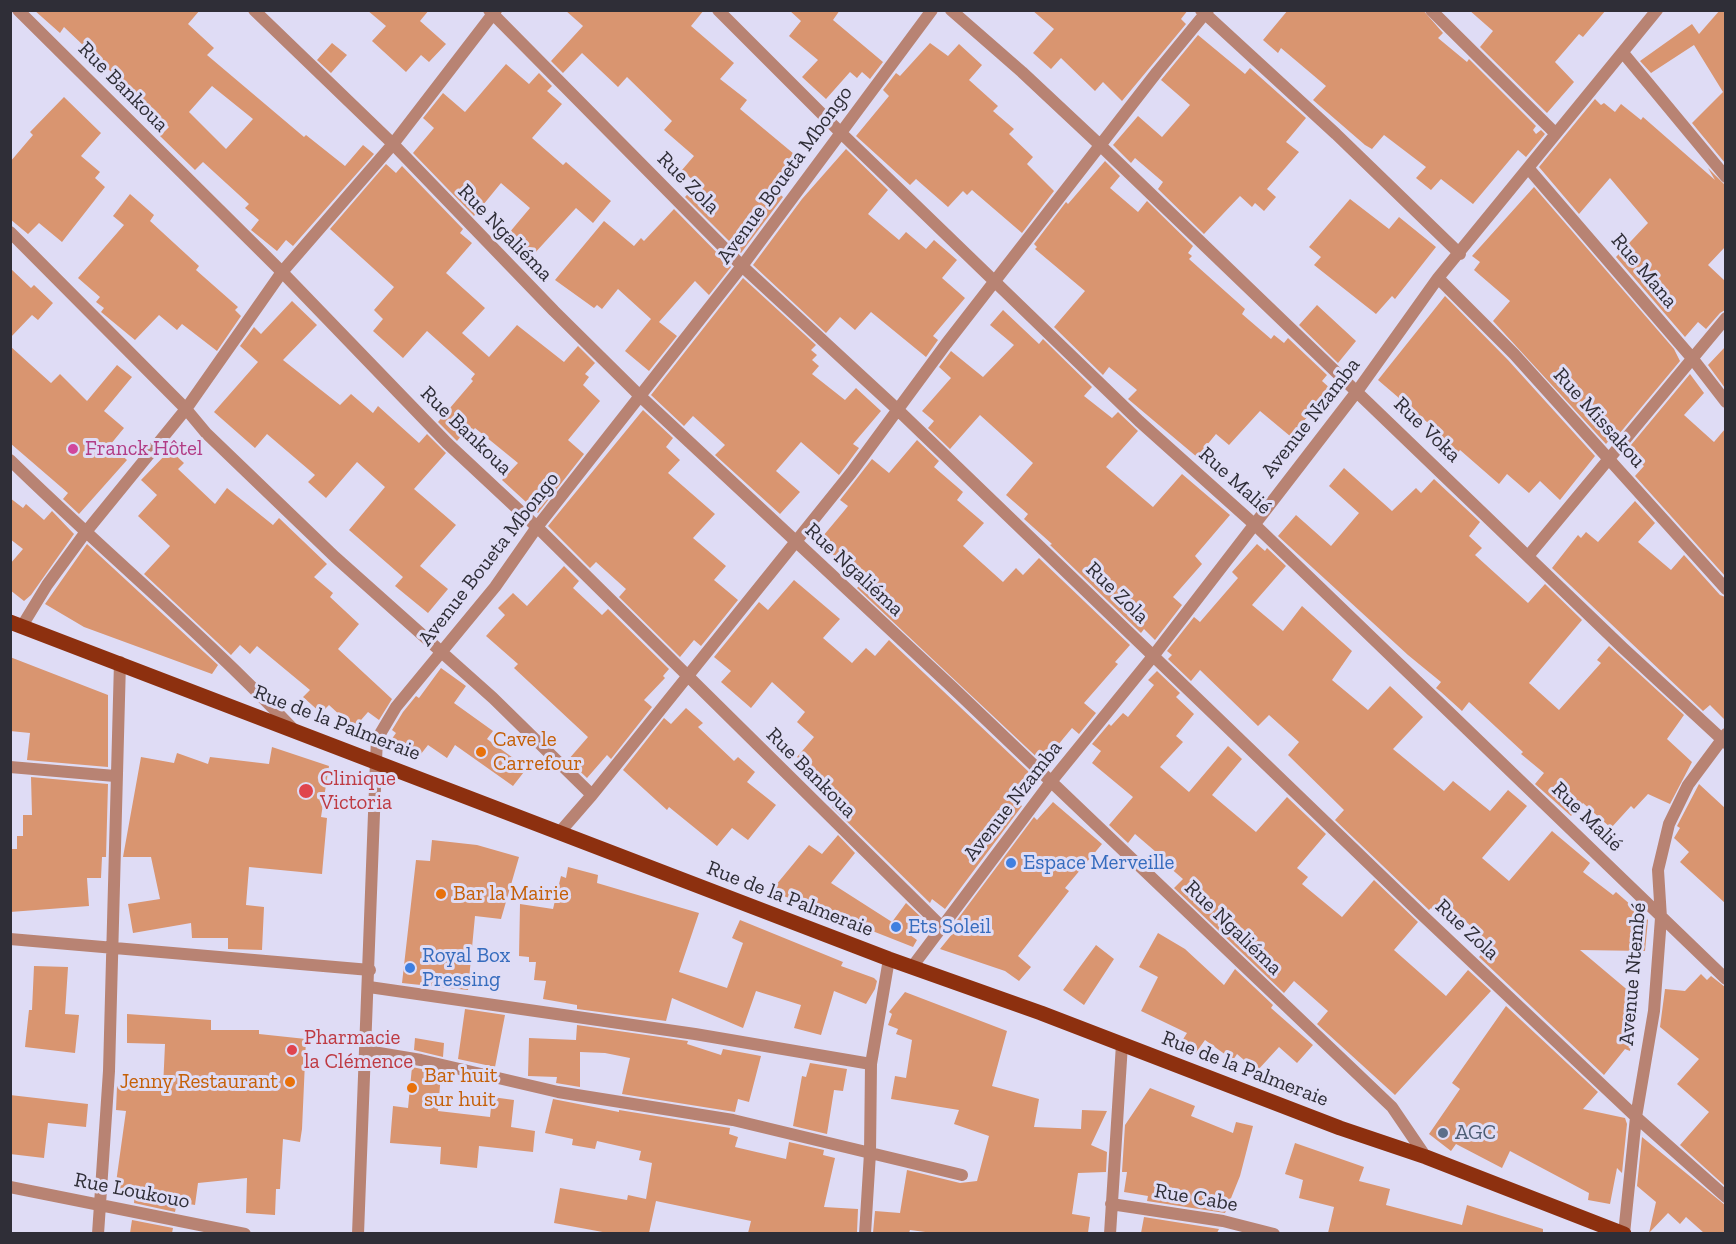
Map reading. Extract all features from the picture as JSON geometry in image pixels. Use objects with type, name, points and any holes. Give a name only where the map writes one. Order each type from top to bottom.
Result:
[{"type":"main road","name":"Rue de la Palmeraie","points":[[16,624],[889,959],[1122,1044],[1340,1128],[1426,1157],[1624,1233]]},
{"type":"street","name":"Rue Bankoua","points":[[18,10],[282,272],[447,442],[537,527],[942,927]]},
{"type":"street","name":"Rue Ngaliéma","points":[[254,10],[393,144],[554,311],[640,396],[953,688],[1392,1107],[1426,1157]]},
{"type":"street","name":"Rue Malié","points":[[718,10],[840,132],[997,281],[1139,421],[1254,524],[1725,979]]},
{"type":"street","name":"Avenue Boueta Mbongo","points":[[358,1233],[367,1051],[377,739],[396,707],[495,587],[537,527],[742,266],[932,10]]},
{"type":"street","name":"Rue Voka","points":[[951,10],[1101,146],[1230,272],[1358,390],[1724,739]]},
{"type":"street","points":[[1431,10],[1556,133]]},
{"type":"street","name":"Avenue Nzamba","points":[[912,967],[1050,783],[1154,655],[1358,390],[1438,278],[1460,254],[1556,133],[1624,54],[1657,10]]},
{"type":"street","points":[[16,624],[85,533],[186,409],[282,272],[393,144],[492,12]]},
{"type":"street","name":"Rue Zola","points":[[492,12],[742,266],[898,410],[1636,1117],[1725,1197]]},
{"type":"street","points":[[559,833],[795,542],[1205,12],[1460,254]]},
{"type":"street","points":[[1624,54],[1725,177]]},
{"type":"street","name":"Rue Mana","points":[[1529,169],[1692,358],[1725,402]]},
{"type":"street","points":[[10,232],[186,409],[206,433],[335,557],[493,698],[592,795]]},
{"type":"street","name":"Rue Missakou","points":[[1438,278],[1514,354],[1725,589]]},
{"type":"street","points":[[1529,555],[1725,318]]},
{"type":"street","points":[[10,460],[85,533],[220,655],[293,729]]},
{"type":"street","points":[[98,1233],[109,1071],[115,776],[120,662]]},
{"type":"street","name":"Avenue Ntembé","points":[[1624,1233],[1636,1117],[1654,1011],[1661,918],[1658,870],[1668,824],[1688,785],[1724,739]]},
{"type":"street","points":[[10,767],[115,776]]},
{"type":"street","points":[[10,939],[370,970]]},
{"type":"street","points":[[865,1233],[870,1153],[871,1065],[889,959]]},
{"type":"street","points":[[369,987],[695,1034],[871,1065]]},
{"type":"street","points":[[1110,1233],[1122,1044]]},
{"type":"street","points":[[367,1051],[421,1060],[558,1092],[733,1120],[963,1175]]},
{"type":"street","name":"Rue Loukouo","points":[[10,1187],[245,1233]]},
{"type":"street","name":"Rue Cabe","points":[[1111,1204],[1223,1221],[1274,1233]]},
{"type":"building","points":[[34,10],[200,10],[188,24],[214,48],[207,55],[304,137],[306,135],[345,166],[363,145],[374,154],[293,246],[286,240],[277,251],[251,230],[259,220],[245,208],[249,204],[203,162],[195,170],[160,136],[169,127],[64,27],[60,33]],"holes":[[[212,86],[253,119],[226,149],[189,112]]]},
{"type":"building","points":[[367,10],[429,10],[420,21],[446,44],[429,62],[421,55],[406,72],[372,41],[386,26]]},
{"type":"building","points":[[565,10],[704,10],[691,26],[734,63],[720,79],[747,100],[740,109],[794,154],[792,156],[794,159],[772,187],[783,197],[741,253],[685,197],[697,184],[682,170],[694,156],[664,130],[672,121],[627,77],[618,87],[582,53],[563,73],[551,61],[583,26]]},
{"type":"building","points":[[789,10],[840,10],[833,20],[883,62],[870,79],[862,72],[857,78],[850,72],[826,99],[802,77],[818,60],[789,36],[801,21]]},
{"type":"building","points":[[1032,10],[1188,10],[1181,19],[1186,24],[1122,101],[1103,82],[1095,91],[1061,58],[1051,69],[1033,53],[1054,29]]},
{"type":"building","points":[[1288,10],[1423,10],[1443,33],[1438,38],[1467,62],[1469,59],[1536,126],[1533,130],[1536,134],[1541,130],[1545,134],[1526,157],[1518,150],[1473,204],[1441,179],[1431,190],[1416,178],[1426,167],[1384,135],[1372,149],[1365,145],[1313,100],[1326,86],[1281,48],[1278,53],[1263,40]]},
{"type":"building","points":[[1469,10],[1606,10],[1583,37],[1579,34],[1555,62],[1574,82],[1547,113],[1480,47],[1493,31]]},
{"type":"building","points":[[1720,10],[1725,10],[1725,163],[1692,123],[1723,92],[1694,45],[1651,73],[1640,61],[1692,24],[1699,34]]},
{"type":"building","points":[[1198,35],[1245,74],[1250,68],[1306,118],[1286,142],[1299,152],[1267,189],[1276,197],[1264,211],[1255,203],[1252,207],[1240,196],[1204,234],[1158,189],[1163,182],[1135,158],[1131,163],[1113,145],[1138,116],[1162,137],[1190,105],[1161,80]]},
{"type":"building","points":[[332,43],[347,55],[331,73],[317,60]]},
{"type":"building","points":[[930,43],[948,56],[959,44],[982,65],[969,80],[998,106],[993,111],[1014,129],[1009,134],[1033,157],[1027,164],[1054,191],[1022,233],[972,190],[967,195],[963,191],[948,207],[916,179],[910,185],[856,136],[889,96],[883,90],[896,73],[900,76]]},
{"type":"building","points":[[506,64],[529,84],[539,73],[552,86],[547,91],[562,104],[532,138],[563,165],[566,162],[611,201],[593,223],[576,208],[533,255],[509,233],[530,208],[501,183],[474,216],[413,153],[434,128],[423,118],[443,93],[465,112]]},
{"type":"building","points":[[64,97],[101,133],[81,156],[100,172],[95,178],[105,187],[62,242],[39,223],[28,234],[10,219],[10,162],[33,135],[30,132]]},
{"type":"building","points":[[1595,99],[1615,112],[1621,104],[1641,120],[1643,117],[1715,180],[1708,168],[1725,185],[1725,247],[1708,265],[1725,281],[1725,310],[1706,329],[1698,322],[1685,337],[1616,257],[1648,223],[1610,178],[1579,214],[1539,167]]},
{"type":"building","points":[[846,149],[888,190],[868,214],[899,240],[906,232],[926,249],[934,240],[957,260],[942,278],[965,298],[933,336],[938,340],[926,357],[871,312],[855,330],[840,317],[826,333],[753,265],[802,199]]},
{"type":"building","points":[[1105,161],[1120,176],[1110,188],[1138,212],[1147,201],[1193,246],[1188,253],[1192,256],[1189,259],[1245,309],[1242,314],[1271,339],[1274,335],[1284,343],[1288,338],[1327,375],[1322,381],[1332,390],[1290,436],[1260,411],[1229,445],[1216,434],[1197,457],[1128,399],[1137,390],[1109,367],[1103,375],[1054,327],[1085,291],[1035,249],[1037,247],[1034,244],[1066,202],[1068,204]]},
{"type":"building","points":[[386,164],[396,173],[402,166],[463,229],[460,233],[472,243],[446,273],[485,308],[462,333],[489,357],[517,325],[564,362],[578,346],[595,363],[585,374],[589,377],[583,385],[600,401],[568,440],[584,454],[538,513],[502,480],[518,463],[475,428],[466,439],[462,435],[457,441],[438,422],[473,381],[471,379],[475,374],[427,331],[403,358],[373,331],[383,319],[374,310],[394,287],[330,229]]},
{"type":"building","points":[[1534,187],[1674,349],[1680,361],[1614,440],[1611,438],[1606,444],[1493,321],[1510,301],[1474,270],[1480,262],[1472,256]]},
{"type":"building","points":[[130,194],[154,215],[150,221],[199,266],[196,270],[238,307],[235,310],[241,316],[217,351],[182,324],[177,330],[159,315],[135,340],[101,312],[104,308],[96,302],[100,297],[78,278],[124,225],[113,216]]},
{"type":"building","points":[[1350,199],[1389,229],[1399,217],[1436,247],[1395,299],[1392,296],[1376,314],[1314,265],[1321,257],[1309,247]]},
{"type":"building","points":[[674,209],[731,267],[709,295],[695,281],[659,322],[677,336],[649,371],[625,351],[651,319],[618,289],[602,309],[597,305],[594,308],[555,280],[604,221],[634,246],[641,238],[644,241]]},
{"type":"building","points":[[10,268],[31,288],[34,285],[53,303],[38,320],[32,315],[10,338]]},
{"type":"building","points":[[743,278],[816,345],[811,350],[817,355],[812,360],[819,366],[812,374],[845,400],[856,388],[881,411],[853,444],[859,448],[839,475],[801,442],[776,471],[800,492],[780,514],[715,455],[725,445],[693,416],[684,426],[651,395]]},
{"type":"building","points":[[1445,296],[1508,360],[1595,456],[1560,500],[1540,481],[1529,493],[1507,474],[1499,484],[1460,450],[1455,456],[1437,439],[1441,434],[1378,380]]},
{"type":"building","points":[[292,301],[317,325],[283,360],[340,405],[351,394],[373,413],[378,406],[419,443],[427,434],[446,453],[414,489],[456,525],[420,566],[448,589],[428,613],[395,586],[403,577],[349,530],[385,487],[357,462],[326,498],[308,482],[315,475],[267,434],[255,448],[214,412],[258,362],[240,346],[254,327],[261,334]]},
{"type":"building","points":[[1317,305],[1356,341],[1338,363],[1299,325]]},
{"type":"building","points":[[1003,310],[1039,344],[1043,339],[1092,387],[1084,396],[1112,418],[1118,412],[1138,431],[1106,467],[1153,507],[1182,474],[1230,515],[1195,556],[1202,564],[1173,597],[1182,605],[1155,640],[1144,629],[1141,633],[1050,545],[1052,544],[1024,519],[1028,514],[1006,495],[1033,463],[980,415],[950,449],[928,428],[934,421],[922,411],[951,378],[939,367],[951,351],[983,377],[1014,345],[990,325]]},
{"type":"building","points":[[10,346],[51,383],[60,374],[87,401],[117,365],[132,377],[104,411],[124,428],[110,445],[127,460],[79,514],[63,499],[68,493],[10,443]]},
{"type":"building","points":[[1725,347],[1725,388],[1708,365]]},
{"type":"building","points":[[1690,374],[1704,393],[1684,415],[1714,442],[1725,429],[1725,576],[1635,476],[1644,466],[1626,451]]},
{"type":"building","points":[[643,410],[673,438],[666,447],[680,460],[668,473],[715,514],[693,538],[726,566],[714,580],[738,600],[701,646],[694,640],[680,657],[619,597],[626,589],[596,562],[590,568],[548,526]]},
{"type":"building","points":[[917,440],[939,461],[934,467],[963,492],[957,500],[984,523],[963,546],[1003,582],[1016,568],[1023,575],[1039,558],[1130,645],[1115,662],[1118,664],[1084,703],[1096,713],[1079,734],[1072,728],[1043,763],[857,588],[861,584],[856,580],[859,577],[818,542],[848,506],[840,500],[872,459],[889,473]]},
{"type":"building","points":[[170,450],[184,463],[178,469],[215,504],[227,488],[273,525],[279,518],[327,564],[314,577],[333,593],[330,597],[359,624],[338,649],[392,699],[379,720],[368,712],[354,728],[329,705],[321,713],[303,697],[310,690],[257,646],[250,654],[240,645],[231,655],[144,574],[170,546],[138,516],[157,495],[141,480]]},
{"type":"building","points":[[1344,468],[1392,511],[1416,488],[1421,493],[1434,479],[1480,522],[1469,536],[1482,548],[1475,555],[1528,603],[1545,584],[1582,620],[1529,683],[1559,710],[1601,663],[1597,660],[1609,646],[1684,715],[1667,739],[1692,762],[1670,804],[1648,794],[1634,809],[1631,806],[1611,828],[1583,803],[1571,816],[1535,784],[1544,773],[1521,754],[1523,752],[1469,702],[1462,711],[1436,688],[1441,682],[1408,655],[1278,536],[1296,515],[1331,546],[1359,513],[1329,486]]},
{"type":"building","points":[[10,498],[23,508],[26,504],[44,520],[52,511],[74,534],[31,595],[24,601],[10,590],[10,564],[23,549],[10,539]]},
{"type":"building","points":[[1635,501],[1655,523],[1638,542],[1671,570],[1684,555],[1720,595],[1725,597],[1725,720],[1710,705],[1703,711],[1552,568],[1578,535],[1581,538],[1586,532],[1598,542]]},
{"type":"building","points":[[87,544],[218,665],[212,674],[84,627],[45,604]]},
{"type":"building","points":[[1257,544],[1265,551],[1267,548],[1286,566],[1252,605],[1283,631],[1302,606],[1352,651],[1332,680],[1368,710],[1390,686],[1423,717],[1393,749],[1444,791],[1453,781],[1490,811],[1508,790],[1527,806],[1482,858],[1509,881],[1552,831],[1590,863],[1583,872],[1613,895],[1616,892],[1648,920],[1645,951],[1580,950],[1637,998],[1630,1051],[1625,1049],[1604,1075],[1479,957],[1491,944],[1455,912],[1447,922],[1431,908],[1429,910],[1335,820],[1344,810],[1288,755],[1299,742],[1269,715],[1258,726],[1200,670],[1191,681],[1168,659],[1172,655],[1167,651],[1194,617],[1200,622],[1238,578],[1232,572]]},
{"type":"building","points":[[564,566],[579,581],[573,588],[602,615],[608,609],[669,669],[663,676],[665,678],[644,700],[652,707],[611,759],[607,755],[587,778],[568,760],[588,737],[514,668],[518,664],[486,636],[505,615],[498,608],[513,593],[527,606]]},
{"type":"building","points":[[794,580],[840,619],[823,638],[852,663],[866,648],[875,656],[889,640],[1030,773],[1010,796],[1022,806],[945,909],[932,899],[930,903],[832,807],[842,797],[797,757],[814,737],[797,722],[805,712],[772,682],[751,708],[721,682],[731,671],[714,657],[759,602],[768,610]]},
{"type":"building","points":[[10,657],[108,695],[108,767],[27,760],[30,733],[10,731]]},
{"type":"building","points":[[441,668],[466,686],[454,703],[493,731],[487,739],[527,768],[513,786],[455,745],[447,758],[428,745],[417,759],[391,740],[396,733],[392,730],[403,712],[416,696],[419,698]]},
{"type":"building","points":[[1157,671],[1180,693],[1176,697],[1194,714],[1176,736],[1183,742],[1160,767],[1189,792],[1228,746],[1242,759],[1212,795],[1256,832],[1287,797],[1326,834],[1297,868],[1308,877],[1302,884],[1342,917],[1374,880],[1418,922],[1394,950],[1446,996],[1468,970],[1491,991],[1395,1095],[1317,1024],[1328,1011],[1294,981],[1284,993],[1174,888],[1183,879],[1161,860],[1163,858],[1135,834],[1128,843],[1109,825],[1133,797],[1092,763],[1101,751],[1092,744],[1109,724],[1111,726],[1123,713],[1128,717],[1154,685],[1148,680]]},
{"type":"building","points":[[686,708],[703,723],[698,727],[734,761],[738,757],[755,772],[747,782],[776,805],[748,840],[732,828],[717,846],[669,807],[667,810],[623,770],[664,718],[671,724]]},
{"type":"building","points":[[272,747],[329,766],[321,817],[327,818],[322,874],[249,867],[246,905],[264,907],[262,950],[228,949],[228,938],[192,938],[191,923],[133,933],[128,904],[160,899],[151,857],[123,857],[141,757],[174,763],[177,753],[208,764],[210,757],[269,764]]},
{"type":"building","points":[[31,777],[108,784],[106,857],[102,857],[101,878],[87,878],[89,906],[10,912],[10,849],[17,849],[17,836],[23,836],[23,815],[32,815]]},
{"type":"building","points":[[1699,784],[1725,808],[1725,903],[1680,862],[1689,852],[1674,838],[1680,828],[1677,826]]},
{"type":"building","points":[[1053,802],[1102,844],[1065,888],[1069,891],[1018,956],[1031,967],[1019,981],[1005,971],[940,949],[961,923],[957,920],[1034,817],[1037,820]]},
{"type":"building","points":[[838,835],[855,853],[831,883],[892,922],[906,903],[921,917],[910,935],[917,940],[913,947],[771,891],[809,845],[822,854]]},
{"type":"building","points":[[432,840],[477,845],[519,857],[501,919],[475,916],[468,990],[402,983],[416,860],[430,861]]},
{"type":"building","points":[[568,867],[598,875],[597,883],[699,913],[679,972],[727,988],[743,943],[732,938],[740,920],[843,962],[841,966],[874,978],[877,981],[875,989],[866,1004],[834,991],[821,1035],[794,1028],[801,1005],[756,991],[743,1028],[672,998],[666,1021],[577,1009],[577,1005],[543,999],[546,981],[534,980],[536,962],[529,962],[529,957],[519,956],[520,904],[553,909],[561,876],[566,878]]},
{"type":"building","points":[[1158,933],[1185,949],[1224,985],[1235,969],[1273,1005],[1271,1008],[1313,1045],[1297,1063],[1279,1047],[1257,1071],[1237,1054],[1233,1060],[1205,1040],[1195,1054],[1180,1044],[1187,1033],[1141,1011],[1158,977],[1139,967]]},
{"type":"building","points":[[1096,945],[1114,959],[1084,1005],[1063,990]]},
{"type":"building","points":[[34,966],[68,967],[65,1014],[79,1015],[75,1053],[25,1047],[29,1010],[32,1010]]},
{"type":"building","points":[[1701,974],[1707,980],[1711,976],[1725,987],[1725,1186],[1680,1145],[1709,1112],[1677,1084],[1699,1059],[1660,1027],[1665,989],[1685,991]]},
{"type":"building","points":[[905,992],[1007,1031],[992,1086],[1039,1099],[1034,1127],[1081,1129],[1082,1110],[1107,1111],[1091,1145],[1107,1152],[1106,1172],[1078,1173],[1072,1214],[1090,1217],[1088,1233],[933,1233],[910,1230],[909,1233],[873,1233],[875,1211],[900,1213],[907,1170],[960,1183],[977,1181],[989,1136],[954,1124],[959,1110],[891,1099],[895,1076],[906,1078],[912,1040],[896,1034],[898,1029],[888,1025],[892,1014],[889,1012]]},
{"type":"building","points":[[1506,1006],[1598,1092],[1583,1109],[1625,1118],[1627,1124],[1622,1173],[1617,1168],[1610,1204],[1588,1200],[1589,1193],[1510,1151],[1502,1168],[1456,1144],[1451,1151],[1429,1134],[1460,1089],[1452,1083]]},
{"type":"building","points":[[465,1009],[505,1015],[495,1067],[458,1059]]},
{"type":"building","points":[[127,1014],[211,1020],[211,1030],[259,1030],[259,1034],[306,1039],[300,1142],[283,1139],[280,1189],[276,1189],[275,1215],[246,1213],[247,1178],[198,1183],[195,1205],[177,1202],[175,1212],[134,1203],[135,1193],[115,1190],[126,1111],[116,1110],[117,1086],[138,1085],[163,1088],[165,1044],[127,1043]]},
{"type":"building","points":[[577,1025],[688,1041],[687,1044],[721,1055],[723,1049],[761,1056],[749,1102],[738,1099],[735,1112],[622,1094],[630,1058],[605,1053],[580,1052],[580,1087],[556,1083],[557,1077],[528,1076],[529,1038],[576,1040]]},
{"type":"building","points":[[415,1038],[444,1043],[443,1057],[414,1050]]},
{"type":"building","points":[[810,1063],[847,1069],[843,1091],[834,1090],[827,1134],[793,1126],[802,1076],[806,1077]]},
{"type":"building","points":[[412,1067],[441,1073],[438,1111],[490,1117],[492,1097],[514,1100],[511,1127],[535,1131],[533,1152],[479,1146],[477,1168],[440,1164],[441,1147],[390,1143],[393,1106],[408,1108]]},
{"type":"building","points":[[1150,1088],[1195,1106],[1191,1116],[1233,1133],[1236,1122],[1253,1126],[1240,1176],[1225,1213],[1147,1201],[1148,1196],[1124,1192],[1127,1172],[1122,1172],[1125,1125]]},
{"type":"building","points":[[10,1095],[88,1104],[86,1127],[48,1123],[44,1158],[10,1154]]},
{"type":"building","points":[[553,1099],[619,1112],[619,1110],[730,1128],[729,1134],[738,1137],[735,1147],[786,1159],[789,1142],[824,1150],[823,1155],[835,1158],[824,1207],[858,1209],[857,1233],[748,1233],[751,1221],[656,1201],[649,1233],[608,1233],[554,1223],[560,1188],[627,1200],[628,1195],[646,1199],[652,1163],[639,1160],[641,1151],[597,1141],[595,1149],[572,1145],[573,1139],[545,1133]]},
{"type":"building","points":[[1642,1137],[1725,1205],[1725,1233],[1704,1233],[1686,1217],[1680,1224],[1668,1213],[1649,1233],[1656,1202],[1637,1186]]},
{"type":"building","points":[[1295,1143],[1364,1167],[1359,1181],[1390,1189],[1386,1205],[1462,1225],[1467,1205],[1543,1229],[1543,1233],[1328,1233],[1334,1207],[1299,1198],[1303,1180],[1285,1174]]},
{"type":"building","points":[[1144,1217],[1219,1229],[1217,1233],[1141,1233]]},
{"type":"building","points":[[132,1220],[173,1228],[172,1233],[130,1233]]},
{"type":"place","name":"Franck Hôtel","points":[[73,449]]},
{"type":"place","name":"Cave le Carrefour","points":[[481,752]]},
{"type":"place","name":"Clinique Victoria","points":[[306,791]]},
{"type":"place","name":"Espace Merveille","points":[[1011,863]]},
{"type":"place","name":"Bar la Mairie","points":[[441,894]]},
{"type":"place","name":"Ets Soleil","points":[[896,927]]},
{"type":"place","name":"Royal Box Pressing","points":[[410,968]]},
{"type":"place","name":"Pharmacie la Clémence","points":[[292,1050]]},
{"type":"place","name":"Jenny Restaurant","points":[[290,1082]]},
{"type":"place","name":"Bar huit sur huit","points":[[412,1088]]},
{"type":"place","name":"AGC","points":[[1443,1133]]}]
